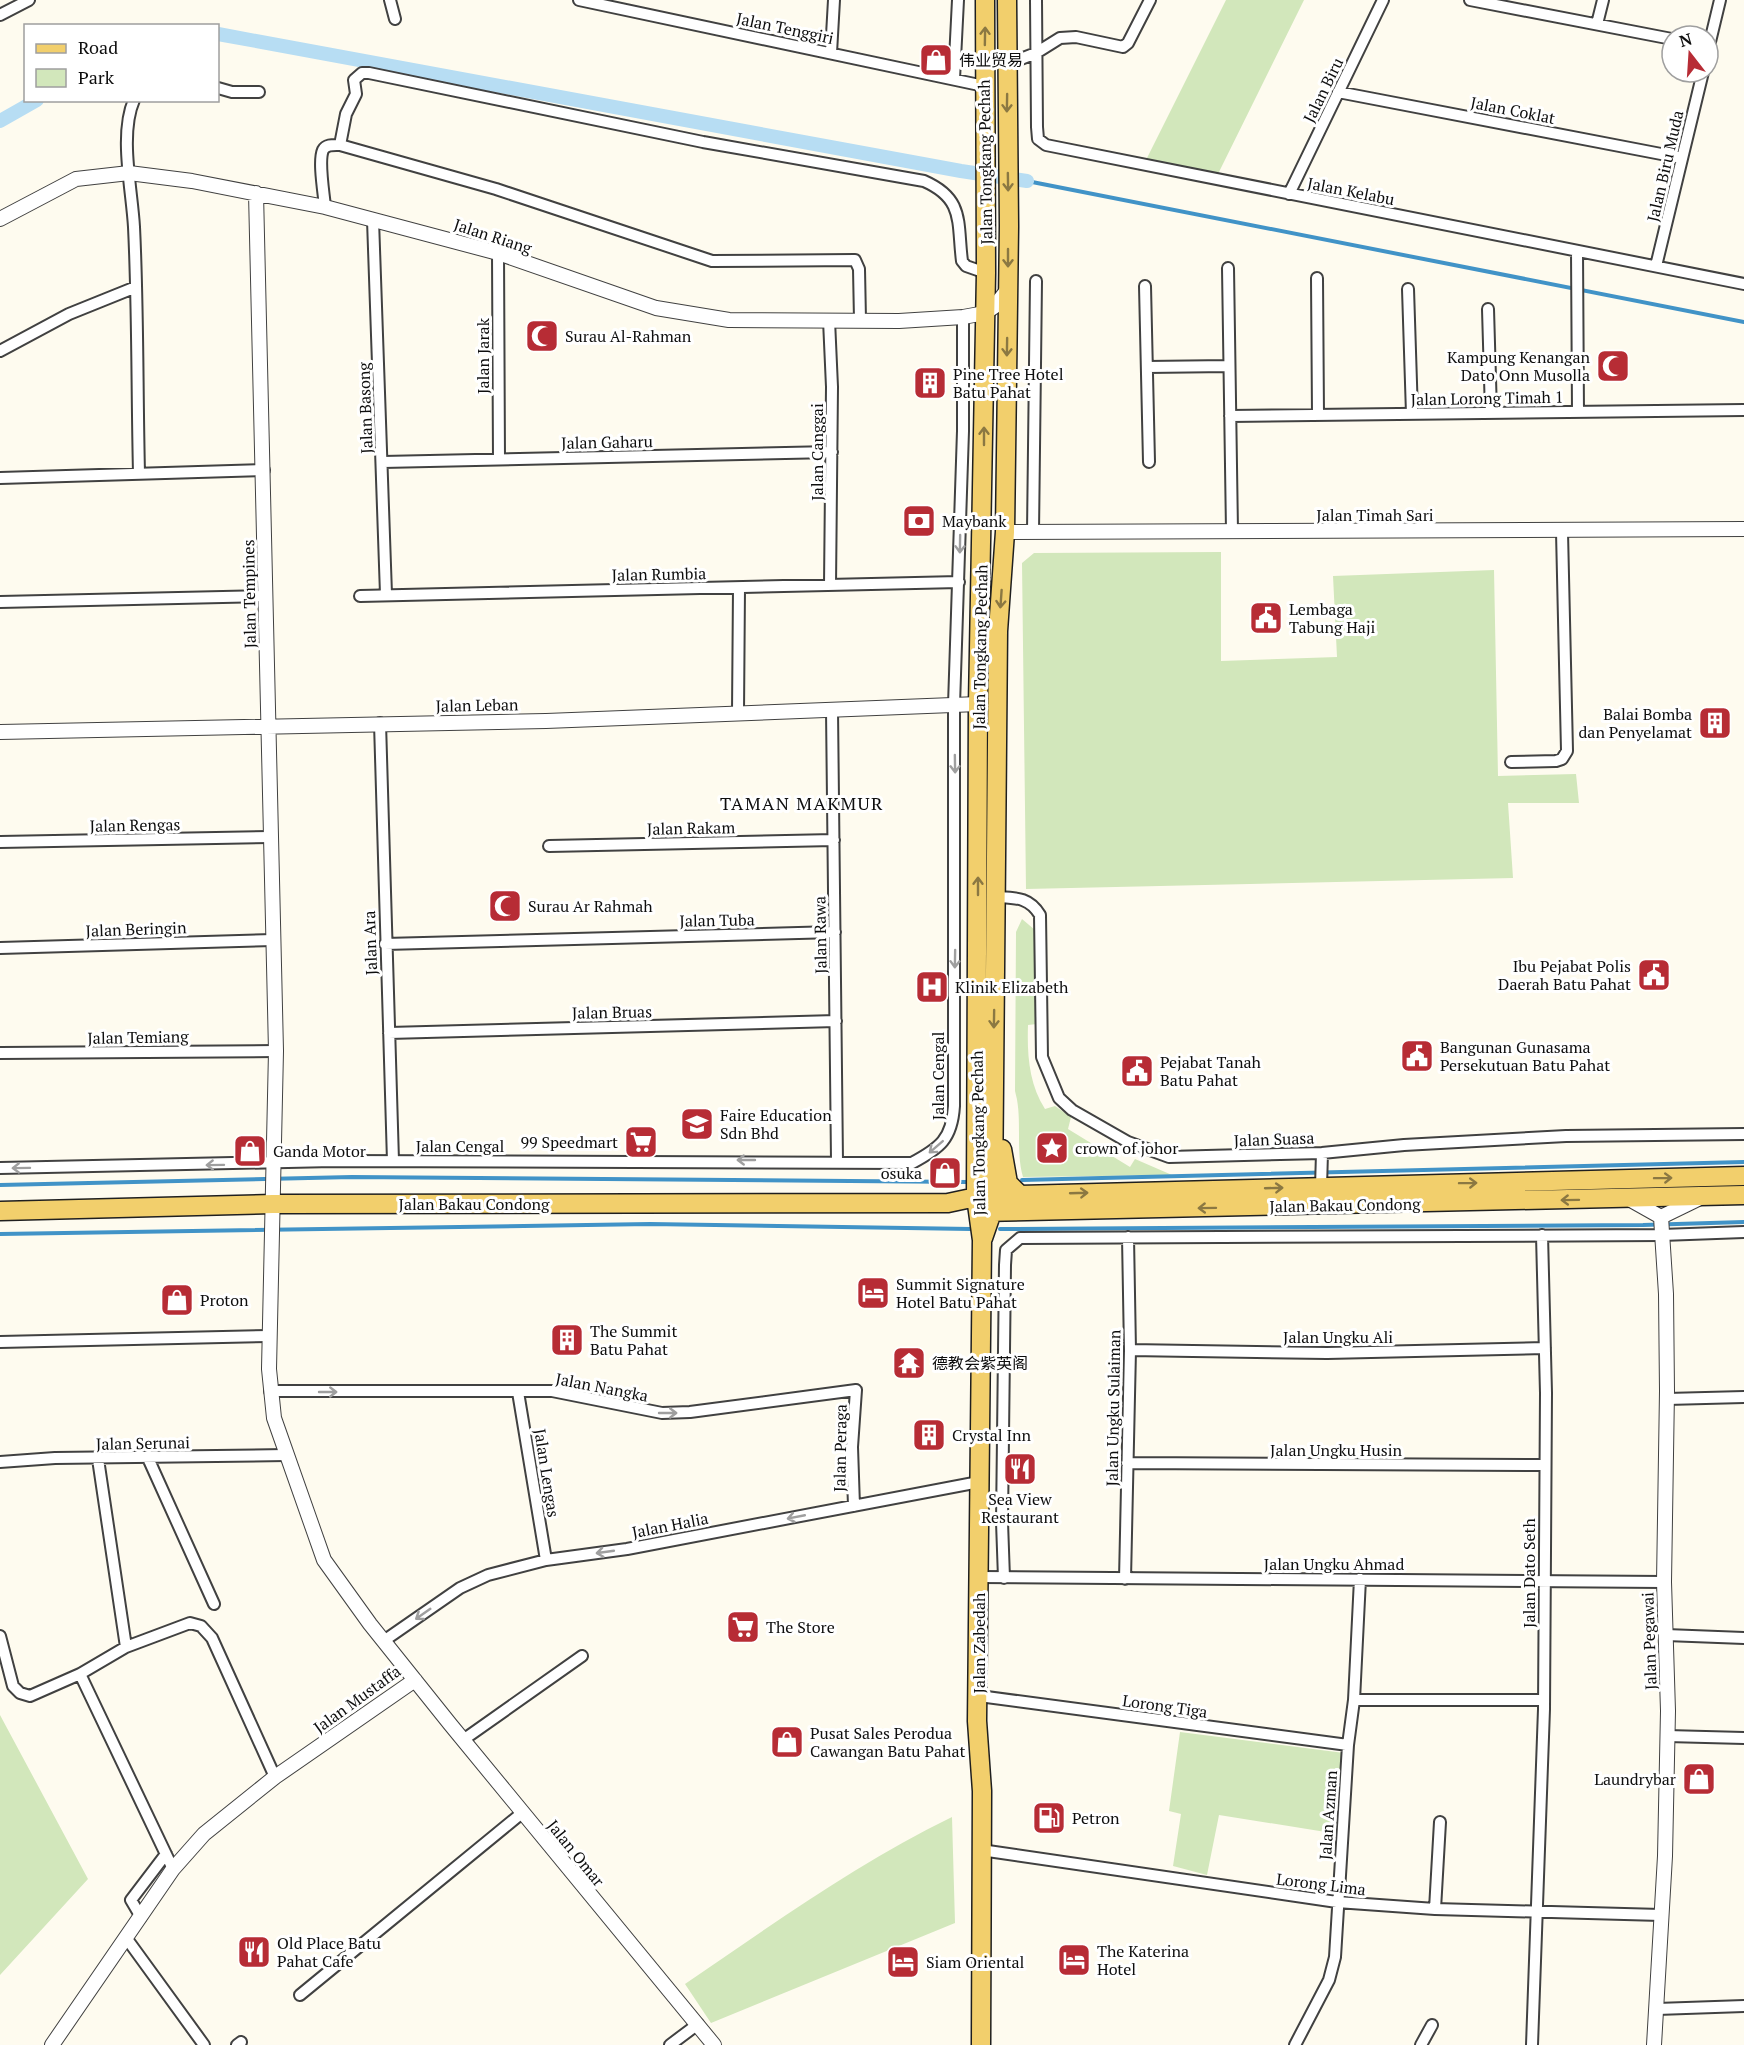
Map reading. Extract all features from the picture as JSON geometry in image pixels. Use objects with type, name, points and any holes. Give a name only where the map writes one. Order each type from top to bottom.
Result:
[{"type":"main road","name":"Jalan Tongkang Pechah","points":[[984,1204],[978,704],[982,586],[986,273],[985,0]]},
{"type":"main road","name":"Jalan Tongkang Pechah","points":[[982,1240],[993,1078],[999,624],[1005,532],[1008,289],[1007,0]]},
{"type":"main road","points":[[982,586],[992,570],[995,540],[1005,532],[996,522],[992,494],[984,474]]},
{"type":"main road","points":[[978,704],[985,701],[989,694],[990,637],[999,624]]},
{"type":"main road","points":[[993,1078],[1000,1098],[1005,1170],[1012,1189],[1020,1195]]},
{"type":"main road","name":"Jalan Bakau Condong","points":[[984,1204],[1020,1195],[1321,1182],[1744,1176]]},
{"type":"main road","name":"Jalan Bakau Condong","points":[[0,1211],[273,1197],[984,1204],[1628,1199],[1744,1195]]},
{"type":"main road","name":"Jalan Zabedah","points":[[981,2045],[979,1482],[982,1240]]},
{"type":"street","points":[[0,15],[29,0]]},
{"type":"street","points":[[390,0],[395,20]]},
{"type":"street","name":"Jalan Tenggiri","points":[[579,0],[984,86]]},
{"type":"street","points":[[831,53],[834,0]]},
{"type":"street","points":[[954,79],[958,0]]},
{"type":"street","points":[[1036,0],[1036,53]]},
{"type":"street","points":[[1008,64],[1036,53],[1060,38],[1076,37],[1123,47],[1128,43],[1150,0]]},
{"type":"street","name":"Jalan Biru","points":[[1289,194],[1383,0]]},
{"type":"street","points":[[1470,0],[1660,37]]},
{"type":"street","points":[[1597,24],[1603,0]]},
{"type":"street","points":[[1714,24],[1720,0]]},
{"type":"street","name":"Jalan Kelabu","points":[[1036,53],[1038,139],[1046,145],[1744,284]]},
{"type":"street","points":[[340,145],[346,114],[356,94],[354,80],[362,73],[369,72],[703,142],[924,181],[939,188],[953,201],[962,261],[966,266],[986,273]]},
{"type":"street","name":"Jalan Biru Muda","points":[[1656,266],[1700,84]]},
{"type":"street","points":[[219,88],[232,92],[259,92]]},
{"type":"street","name":"Jalan Coklat","points":[[1338,92],[1682,158]]},
{"type":"street","points":[[133,102],[128,113],[136,287],[139,473]]},
{"type":"street","points":[[325,207],[321,159],[323,149],[329,145],[340,145],[496,189],[712,261],[855,260],[859,269],[860,320]]},
{"type":"street","name":"Jalan Riang","points":[[0,219],[76,179],[129,173],[161,176],[325,207],[435,234],[666,310],[729,321],[899,321],[963,317],[985,312]]},
{"type":"street","name":"Jalan Tempines","points":[[256,193],[276,1051]]},
{"type":"street","name":"Jalan Basong","points":[[373,220],[386,594]]},
{"type":"street","points":[[1577,250],[1578,412]]},
{"type":"street","name":"Jalan Jarak","points":[[498,253],[499,459]]},
{"type":"street","points":[[1228,268],[1232,531]]},
{"type":"street","points":[[1317,278],[1318,415]]},
{"type":"street","points":[[1033,532],[1036,281]]},
{"type":"street","points":[[1145,286],[1149,462]]},
{"type":"street","points":[[0,351],[69,314],[136,287]]},
{"type":"street","points":[[985,312],[994,307],[1008,289]]},
{"type":"street","points":[[1408,290],[1412,414]]},
{"type":"street","points":[[1488,309],[1491,413]]},
{"type":"street","name":"Jalan Cengal","points":[[0,1168],[274,1168],[393,1161],[912,1163],[932,1151],[953,1127],[956,881],[954,705],[959,582],[963,317]]},
{"type":"street","name":"Jalan Canggai","points":[[829,320],[832,452],[830,585]]},
{"type":"street","points":[[1147,367],[1230,366]]},
{"type":"street","name":"Jalan Lorong Timah 1","points":[[1230,416],[1744,410]]},
{"type":"street","name":"Jalan Gaharu","points":[[382,462],[832,452]]},
{"type":"street","points":[[0,478],[264,470]]},
{"type":"street","name":"Jalan Timah Sari","points":[[1005,532],[1562,532],[1744,529]]},
{"type":"street","points":[[1511,762],[1556,761],[1562,759],[1567,751],[1562,532]]},
{"type":"street","name":"Jalan Rumbia","points":[[360,596],[959,582]]},
{"type":"street","points":[[738,712],[739,588]]},
{"type":"street","points":[[0,602],[264,596]]},
{"type":"street","name":"Jalan Leban","points":[[0,732],[546,721],[978,704]]},
{"type":"street","name":"Jalan Rawa","points":[[832,710],[837,1161]]},
{"type":"street","name":"Jalan Ara","points":[[380,723],[393,1161]]},
{"type":"street","name":"Jalan Rengas","points":[[0,842],[270,837]]},
{"type":"street","name":"Jalan Rakam","points":[[549,846],[834,840]]},
{"type":"street","name":"Jalan Suasa","points":[[996,897],[1024,899],[1034,905],[1040,915],[1041,1057],[1059,1098],[1072,1110],[1128,1142],[1169,1158],[1322,1158],[1498,1139],[1744,1134]]},
{"type":"street","name":"Jalan Tuba","points":[[385,944],[835,932]]},
{"type":"street","name":"Jalan Beringin","points":[[0,948],[273,940]]},
{"type":"street","name":"Jalan Bruas","points":[[389,1033],[836,1021]]},
{"type":"street","name":"Jalan Temiang","points":[[0,1053],[276,1051]]},
{"type":"street","name":"Jalan Mustaffa","points":[[52,2045],[173,1869],[204,1834],[275,1777],[415,1680],[386,1640],[370,1624],[324,1560],[274,1418],[270,1391],[269,1336],[276,1051]]},
{"type":"street","points":[[1321,1182],[1322,1158]]},
{"type":"street","points":[[1661,1226],[1705,1196]]},
{"type":"street","points":[[1628,1199],[1661,1226]]},
{"type":"street","points":[[1005,1578],[1002,1522],[1005,1265],[1006,1250],[1020,1238],[1542,1234],[1661,1226],[1744,1232]]},
{"type":"street","name":"Jalan Pegawai","points":[[1654,2045],[1667,1736],[1664,1582],[1666,1294],[1661,1226]]},
{"type":"street","name":"Jalan Dato Seth","points":[[1534,2044],[1544,1700],[1545,1348],[1542,1234]]},
{"type":"street","name":"Jalan Ungku Sulaiman","points":[[1125,1579],[1130,1350],[1128,1237]]},
{"type":"street","points":[[0,1342],[269,1336]]},
{"type":"street","name":"Jalan Ungku Ali","points":[[1130,1350],[1327,1353],[1545,1348]]},
{"type":"street","name":"Jalan Nangka","points":[[270,1391],[552,1391],[585,1396],[640,1411],[662,1413],[690,1412],[856,1390]]},
{"type":"street","name":"Jalan Peraga","points":[[854,1506],[852,1447],[856,1390]]},
{"type":"street","name":"Jalan Lengas","points":[[518,1392],[546,1560]]},
{"type":"street","points":[[1667,1399],[1744,1397]]},
{"type":"street","name":"Jalan Serunai","points":[[0,1462],[55,1458],[286,1455]]},
{"type":"street","points":[[148,1458],[214,1604]]},
{"type":"street","points":[[98,1459],[126,1647]]},
{"type":"street","name":"Jalan Ungku Husin","points":[[1127,1463],[1545,1465]]},
{"type":"street","name":"Jalan Halia","points":[[386,1640],[474,1580],[546,1560],[627,1548],[979,1482]]},
{"type":"street","name":"Jalan Ungku Ahmad","points":[[979,1577],[1664,1582]]},
{"type":"street","name":"Jalan Azman","points":[[1295,2045],[1329,1980],[1335,1958],[1336,1902],[1348,1745],[1354,1700],[1360,1579]]},
{"type":"street","points":[[0,1636],[13,1686],[20,1693],[30,1696],[80,1674],[126,1647],[190,1623],[201,1626],[212,1638],[275,1777]]},
{"type":"street","points":[[1666,1635],[1744,1638]]},
{"type":"street","points":[[463,1740],[582,1656]]},
{"type":"street","points":[[80,1674],[173,1869]]},
{"type":"street","name":"Jalan Omar","points":[[415,1680],[714,2045]]},
{"type":"street","name":"Lorong Tiga","points":[[979,1696],[1348,1745]]},
{"type":"street","points":[[1354,1700],[1544,1700]]},
{"type":"street","points":[[1667,1736],[1744,1738]]},
{"type":"street","points":[[300,1995],[522,1813]]},
{"type":"street","points":[[1435,1909],[1440,1822]]},
{"type":"street","name":"Lorong Lima","points":[[981,1850],[1336,1902],[1435,1909],[1661,1915]]},
{"type":"street","points":[[141,1917],[131,1900],[166,1854]]},
{"type":"street","points":[[127,1939],[204,2045]]},
{"type":"street","points":[[1657,2009],[1744,2006]]},
{"type":"street","points":[[670,2045],[698,2024]]},
{"type":"street","points":[[1421,2045],[1432,2025]]},
{"type":"green space","points":[[1226,0],[1304,0],[1216,178],[1144,164]]},
{"type":"green space","points":[[1221,552],[1221,661],[1337,657],[1333,576],[1494,570],[1498,776],[1576,774],[1579,803],[1508,803],[1513,878],[1026,889],[1022,563],[1034,553]]},
{"type":"green space","points":[[1022,919],[1035,930],[1037,1024],[1028,1025],[1028,1047],[1035,1090],[1045,1109],[1055,1106],[1071,1117],[1068,1129],[1130,1167],[1135,1159],[1172,1175],[1023,1177],[1015,1091],[1016,932]]},
{"type":"green space","points":[[0,1715],[88,1879],[0,1975]]},
{"type":"green space","points":[[1180,1732],[1344,1753],[1332,1833],[1219,1815],[1207,1875],[1173,1866],[1181,1814],[1169,1811]]},
{"type":"green space","points":[[952,1817],[955,1923],[711,2023],[685,1984],[849,1874]]},
{"type":"waterway","points":[[219,34],[961,171],[1027,181]]},
{"type":"waterway","points":[[0,121],[33,102]]},
{"type":"waterway","points":[[1027,181],[1744,322]]},
{"type":"waterway","points":[[1022,1180],[1744,1162]]},
{"type":"waterway","points":[[0,1185],[352,1177],[967,1182]]},
{"type":"waterway","points":[[1000,1229],[1643,1225],[1744,1222]]},
{"type":"waterway","points":[[0,1234],[650,1224],[971,1229]]},
{"type":"place","name":"伟业贸易","points":[[936,60]]},
{"type":"place","name":"Surau Al-Rahman","points":[[542,336]]},
{"type":"place","name":"Kampung Kenangan Dato Onn Musolla","points":[[1613,366]]},
{"type":"place","name":"Pine Tree Hotel Batu Pahat","points":[[930,383]]},
{"type":"place","name":"Maybank","points":[[919,521]]},
{"type":"place","name":"Lembaga Tabung Haji","points":[[1266,618]]},
{"type":"place","name":"Balai Bomba dan Penyelamat","points":[[1715,723]]},
{"type":"place","name":"Surau Ar Rahmah","points":[[505,906]]},
{"type":"place","name":"Ibu Pejabat Polis Daerah Batu Pahat","points":[[1654,975]]},
{"type":"place","name":"Klinik Elizabeth","points":[[932,987]]},
{"type":"place","name":"Bangunan Gunasama Persekutuan Batu Pahat","points":[[1417,1056]]},
{"type":"place","name":"Pejabat Tanah Batu Pahat","points":[[1137,1071]]},
{"type":"place","name":"Faire Education Sdn Bhd","points":[[697,1124]]},
{"type":"place","name":"99 Speedmart","points":[[641,1142]]},
{"type":"place","name":"crown of johor","points":[[1052,1148]]},
{"type":"place","name":"Ganda Motor","points":[[250,1151]]},
{"type":"place","name":"osuka","points":[[945,1173]]},
{"type":"place","name":"Summit Signature Hotel Batu Pahat","points":[[873,1293]]},
{"type":"place","name":"Proton","points":[[177,1300]]},
{"type":"place","name":"The Summit Batu Pahat","points":[[567,1340]]},
{"type":"place","name":"德教会紫英阁","points":[[909,1363]]},
{"type":"place","name":"Crystal Inn","points":[[929,1435]]},
{"type":"place","name":"Sea View Restaurant","points":[[1020,1469]]},
{"type":"place","name":"The Store","points":[[743,1627]]},
{"type":"place","name":"Pusat Sales Perodua Cawangan Batu Pahat","points":[[787,1742]]},
{"type":"place","name":"Laundrybar","points":[[1699,1779]]},
{"type":"place","name":"Petron","points":[[1049,1818]]},
{"type":"place","name":"Old Place Batu Pahat Cafe","points":[[254,1952]]},
{"type":"place","name":"The Katerina Hotel","points":[[1074,1960]]},
{"type":"place","name":"Siam Oriental","points":[[903,1962]]},
{"type":"district","name":"TAMAN MAKMUR","points":[[802,803]]}]
